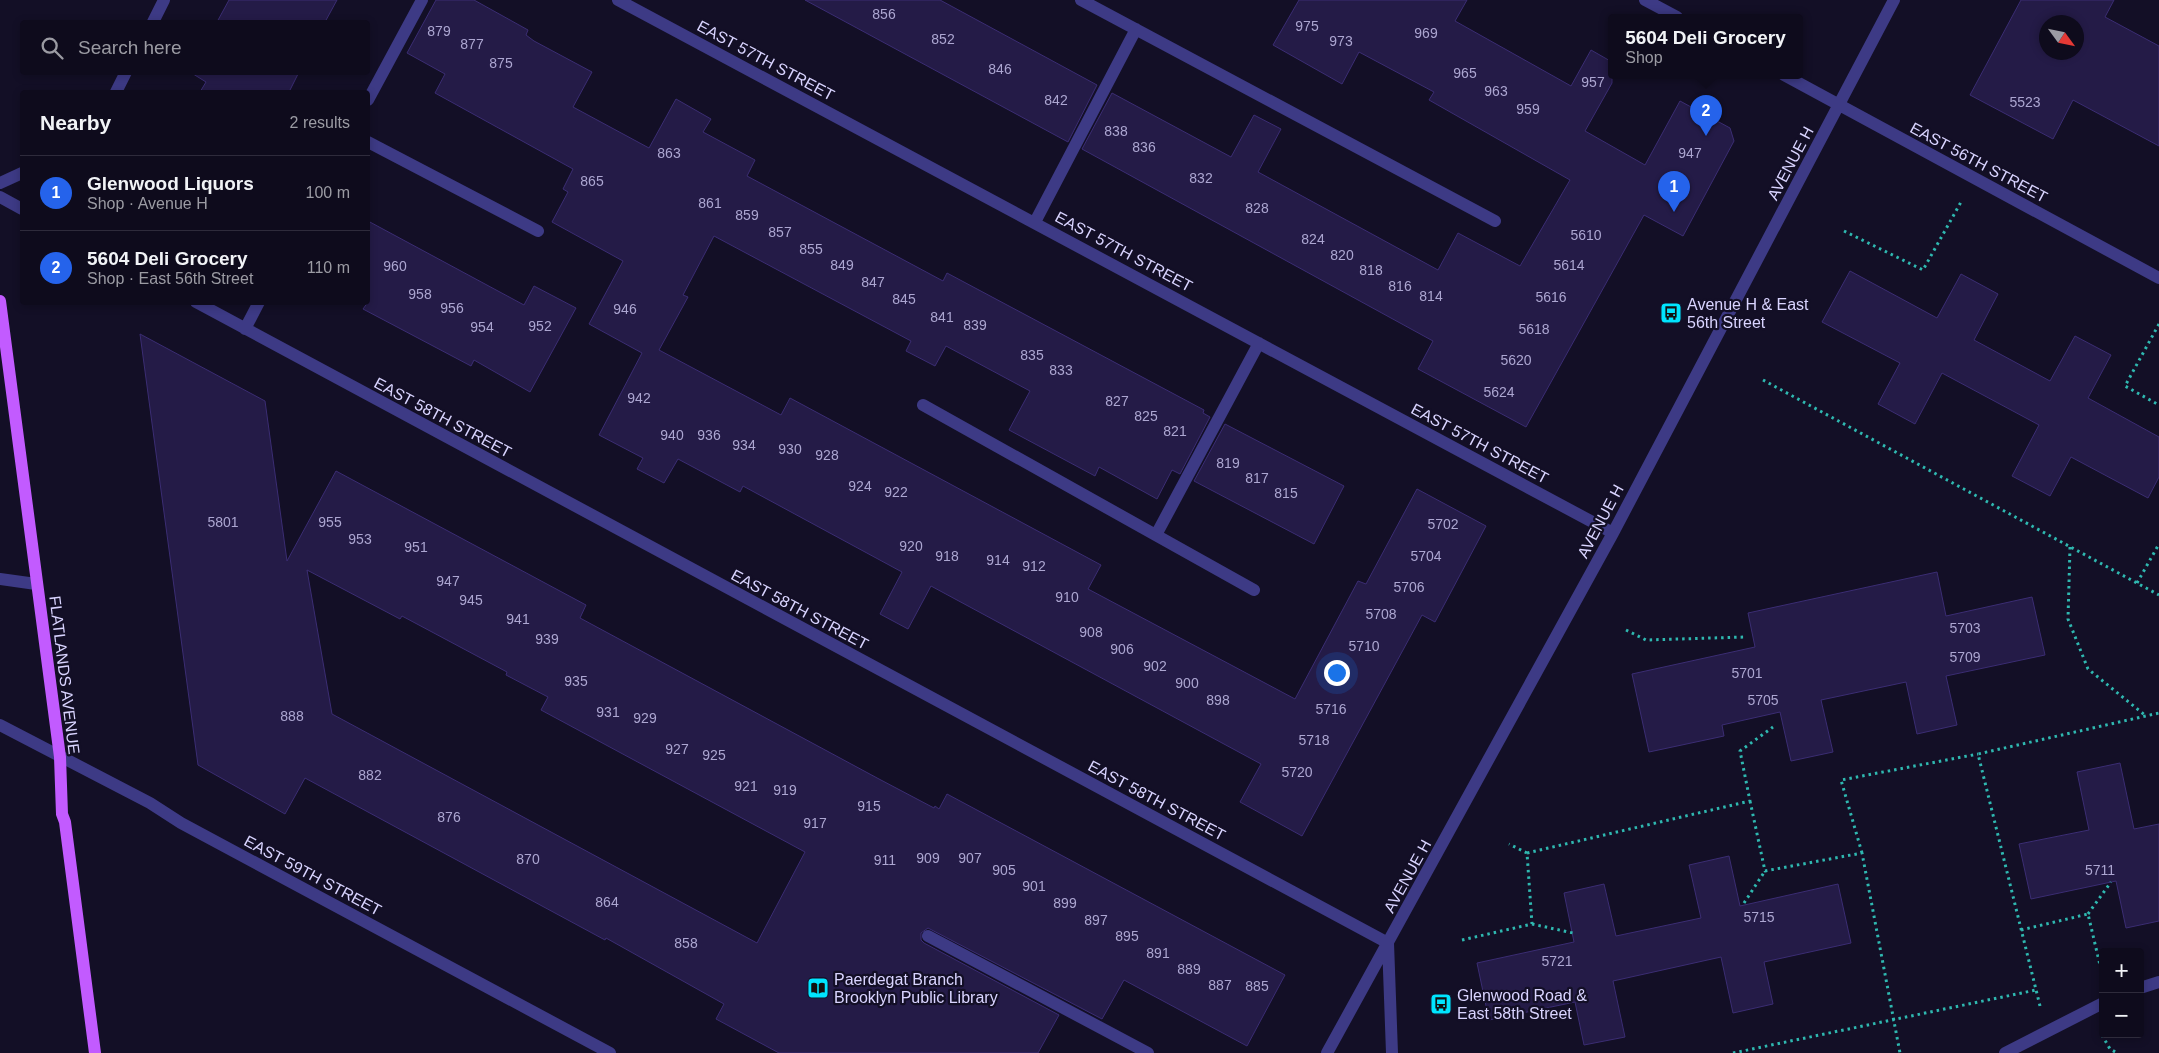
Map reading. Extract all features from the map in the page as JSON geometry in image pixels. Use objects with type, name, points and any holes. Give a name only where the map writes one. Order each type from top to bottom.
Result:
[{"type":"main road","name":"FLATLANDS AVENUE","points":[[0,301],[2,328],[60,757],[62,814],[65,822],[95,1053]]},
{"type":"street","points":[[154,20],[164,0]]},
{"type":"street","points":[[370,96],[422,0]]},
{"type":"street","name":"EAST 57TH STREET","points":[[618,0],[1612,533]]},
{"type":"street","points":[[1081,0],[1495,221]]},
{"type":"street","points":[[1645,0],[1671,14]]},
{"type":"street","name":"AVENUE H","points":[[1327,1053],[1612,533],[1894,0]]},
{"type":"street","points":[[1035,222],[1136,30]]},
{"type":"street","points":[[117,90],[124,75]]},
{"type":"street","name":"EAST 56TH STREET","points":[[1792,79],[2159,278]]},
{"type":"street","points":[[370,143],[538,231]]},
{"type":"street","points":[[0,183],[20,174]]},
{"type":"street","points":[[0,197],[20,209]]},
{"type":"street","name":"EAST 58TH STREET","points":[[201,305],[1388,943]]},
{"type":"street","points":[[245,329],[257,305]]},
{"type":"street","points":[[1156,535],[1259,343]]},
{"type":"street","points":[[922,405],[1254,590]]},
{"type":"street","points":[[0,579],[36,584]]},
{"type":"street","name":"EAST 59TH STREET","points":[[0,725],[150,803],[181,822],[610,1053]]},
{"type":"street","points":[[928,936],[1148,1053]]},
{"type":"street","points":[[1388,943],[1392,1053]]},
{"type":"street","points":[[2144,987],[2159,982]]},
{"type":"street","points":[[2005,1053],[2099,1005]]},
{"type":"path","points":[[1844,231],[1923,270],[1974,178]]},
{"type":"path","points":[[2159,324],[2125,386],[2159,404]]},
{"type":"path","points":[[1763,380],[2159,595]]},
{"type":"path","points":[[2137,583],[2159,544]]},
{"type":"path","points":[[2070,546],[2068,619],[2088,669],[2146,716]]},
{"type":"path","points":[[1626,630],[1646,640],[1745,636]]},
{"type":"path","points":[[1900,1053],[1892,1020],[1862,853],[1842,780],[1978,754],[2159,713]]},
{"type":"path","points":[[1744,903],[1765,871],[1740,751],[1773,728]]},
{"type":"path","points":[[1978,754],[2046,1031]]},
{"type":"path","points":[[1509,844],[1527,853],[1750,802]]},
{"type":"path","points":[[1527,853],[1532,924]]},
{"type":"path","points":[[1765,871],[1862,853]]},
{"type":"path","points":[[2021,930],[2088,914],[2111,882]]},
{"type":"path","points":[[2088,914],[2099,962]]},
{"type":"path","points":[[1462,940],[1532,924],[1573,933]]},
{"type":"path","points":[[1733,1053],[2036,990]]},
{"type":"building","points":[[229,0],[337,0],[326,20],[218,20]]},
{"type":"building","points":[[436,0],[474,0],[528,30],[526,35],[534,41],[592,72],[573,107],[649,148],[676,99],[711,119],[703,132],[755,160],[747,176],[943,281],[947,273],[1204,410],[1203,413],[1210,417],[1180,474],[1172,470],[1157,499],[1099,467],[1095,476],[1009,430],[1030,391],[946,346],[935,366],[906,351],[911,341],[714,236],[683,295],[688,297],[659,350],[781,415],[790,398],[1101,565],[1088,589],[1295,699],[1358,581],[1366,584],[1417,489],[1486,526],[1435,622],[1422,615],[1302,836],[1240,802],[1261,764],[931,586],[908,629],[880,614],[902,572],[743,486],[740,492],[678,459],[664,483],[637,469],[643,458],[599,435],[642,353],[589,324],[623,261],[552,222],[568,192],[563,189],[573,169],[435,93],[445,74],[407,53]]},
{"type":"building","points":[[805,0],[940,0],[1097,85],[1068,142]]},
{"type":"building","points":[[1299,0],[1467,0],[1455,21],[1571,86],[1591,50],[1608,60],[1608,79],[1612,79],[1612,83],[1585,131],[1645,165],[1680,101],[1730,128],[1734,141],[1683,236],[1644,215],[1526,427],[1418,369],[1433,341],[1082,149],[1112,93],[1231,157],[1254,115],[1281,129],[1258,172],[1438,270],[1458,233],[1520,266],[1570,180],[1429,100],[1434,92],[1359,52],[1342,84],[1273,45]]},
{"type":"building","points":[[2021,0],[2114,0],[2105,17],[2159,46],[2159,146],[2073,100],[2053,139],[1970,95]]},
{"type":"building","points":[[195,75],[298,75],[290,90],[201,90],[206,82]]},
{"type":"building","points":[[370,222],[524,305],[534,286],[576,308],[530,392],[474,360],[471,366],[363,309],[366,305],[370,305]]},
{"type":"building","points":[[1850,271],[1937,318],[1961,274],[1998,294],[1974,340],[2050,381],[2075,336],[2111,355],[2088,398],[2159,437],[2159,477],[2148,498],[2071,457],[2050,496],[2012,476],[2039,425],[1942,373],[1915,424],[1878,404],[1900,363],[1822,322]]},
{"type":"building","points":[[140,334],[265,401],[287,561],[336,471],[586,605],[580,618],[879,779],[934,808],[935,806],[939,809],[947,794],[1285,975],[1247,1046],[1124,980],[1102,1019],[928,928],[921,933],[921,940],[924,943],[1059,1015],[1038,1053],[779,1053],[716,1019],[724,1004],[606,938],[605,940],[305,778],[285,814],[198,765]],"holes":[[[307,570],[400,619],[402,616],[507,672],[506,675],[548,697],[541,710],[805,852],[757,943],[332,714]]]},
{"type":"building","points":[[1225,424],[1344,486],[1314,544],[1194,481]]},
{"type":"building","points":[[1937,572],[1946,616],[2032,597],[2045,655],[1946,676],[1957,725],[1917,734],[1906,682],[1821,700],[1833,752],[1791,761],[1780,712],[1722,725],[1724,736],[1649,752],[1632,674],[1755,647],[1748,613]]},
{"type":"building","points":[[2120,763],[2134,829],[2159,824],[2159,921],[2126,928],[2116,881],[2031,899],[2019,844],[2089,830],[2077,772]]},
{"type":"building","points":[[1729,856],[1740,906],[1838,884],[1851,943],[1764,962],[1773,1004],[1733,1013],[1721,957],[1613,981],[1625,1037],[1584,1045],[1575,1002],[1489,1020],[1477,963],[1574,942],[1564,893],[1604,884],[1616,936],[1701,918],[1689,865]]},
{"type":"place","name":"5604 Deli Grocery","points":[[1706,136]]},
{"type":"place","name":"Glenwood Liquors","points":[[1674,212]]},
{"type":"place","name":"Avenue H & East 56th Street","points":[[1671,313]]},
{"type":"place","name":"Paerdegat Branch Brooklyn Public Library","points":[[818,988]]},
{"type":"place","name":"Glenwood Road & East 58th Street","points":[[1441,1004]]}]
